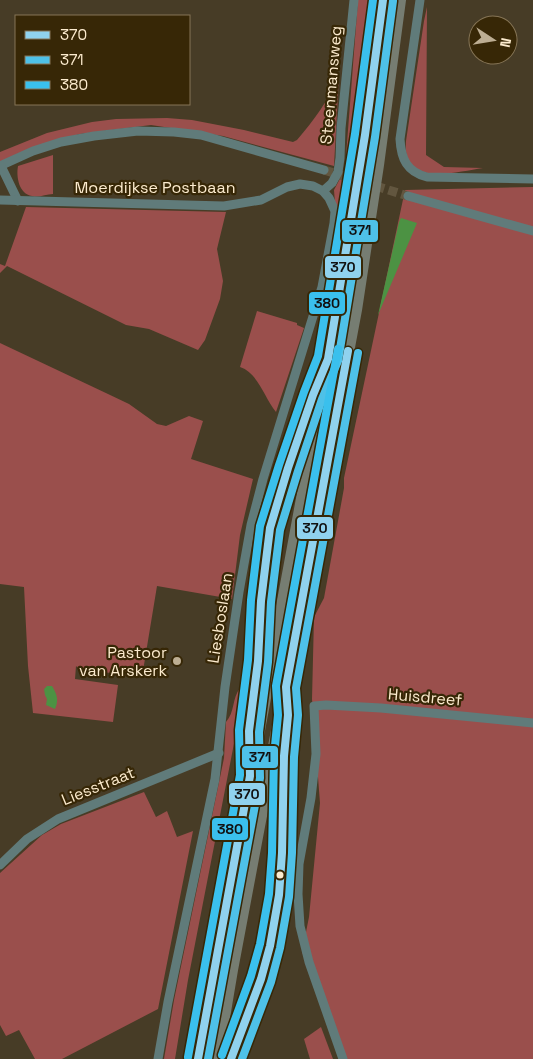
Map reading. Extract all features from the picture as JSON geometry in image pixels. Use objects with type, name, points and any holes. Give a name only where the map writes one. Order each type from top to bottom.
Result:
[{"type":"highway","points":[[198,1059],[336,318],[365,135],[383,0]]},
{"type":"highway","points":[[217,1059],[356,310],[400,0]]},
{"type":"highway","points":[[392,64],[405,23],[408,0]]},
{"type":"street","name":"Steenmansweg","points":[[323,191],[338,172],[354,0]]},
{"type":"street","points":[[420,0],[400,139],[403,159],[409,169],[427,177],[533,179]]},
{"type":"street","points":[[18,201],[0,166],[33,151],[62,142],[138,131],[202,135],[324,170]]},
{"type":"street","name":"Moerdijkse Postbaan","points":[[0,200],[224,206],[261,200],[287,187],[300,184],[313,186],[323,191]]},
{"type":"street","name":"Liesboslaan","points":[[158,1059],[168,1002],[215,779],[225,687],[251,525],[262,479],[322,287],[335,211],[329,198],[323,191]]},
{"type":"street","points":[[408,196],[533,231]]},
{"type":"street","name":"Huisdreef","points":[[343,1059],[309,962],[300,926],[299,864],[311,798],[316,754],[314,706],[381,708],[533,722]]},
{"type":"street","name":"Liesstraat","points":[[0,865],[27,839],[58,819],[219,753]]},
{"type":"shaded area","points":[[358,0],[368,0],[342,217],[335,203],[334,190],[345,169]]},
{"type":"shaded area","points":[[427,7],[426,155],[444,167],[483,168],[445,174],[432,174],[412,166],[407,156],[406,141]]},
{"type":"shaded area","points":[[339,75],[334,166],[223,136],[151,125],[80,134],[61,139],[0,162],[0,152],[47,133],[92,122],[116,119],[167,118],[192,120],[293,142],[297,140],[321,109]]},
{"type":"shaded area","points":[[53,155],[53,194],[37,197],[28,195],[21,189],[19,184],[18,166]]},
{"type":"shaded area","points":[[533,187],[533,1059],[343,1059],[302,952],[309,917],[320,803],[312,699],[314,617],[324,598],[344,488],[344,478],[405,190]]},
{"type":"shaded area","points":[[26,207],[226,212],[217,249],[223,281],[220,299],[205,340],[198,350],[149,329],[126,325],[7,266],[0,273],[0,264],[5,266]]},
{"type":"shaded area","points":[[401,218],[417,223],[378,315],[399,222]]},
{"type":"shaded area","points":[[257,311],[297,323],[297,325],[304,328],[276,412],[252,374],[240,367]]},
{"type":"shaded area","points":[[0,343],[129,404],[157,424],[166,426],[189,416],[203,421],[191,459],[253,479],[240,535],[232,599],[157,586],[142,677],[79,669],[76,666],[75,679],[118,685],[113,722],[33,713],[28,666],[24,587],[0,584]]},
{"type":"shaded area","points":[[47,686],[52,686],[56,694],[57,703],[55,709],[46,705],[47,699],[44,689]]},
{"type":"shaded area","points":[[245,687],[188,980],[175,1059],[164,1059],[174,1000],[224,758],[226,722],[231,714],[237,692],[240,688]]},
{"type":"shaded area","points":[[144,792],[156,817],[167,811],[177,837],[193,831],[158,1009],[62,1059],[35,1059],[19,1030],[6,1036],[0,1025],[0,873],[42,835],[61,824]]},
{"type":"shaded area","points":[[321,1027],[333,1059],[310,1059],[304,1039]]},
{"type":"tunnel","points":[[324,170],[408,196]]},
{"type":"transit line","name":"380","points":[[188,1057],[240,775],[239,730],[248,660],[251,600],[260,526],[279,465],[318,356],[355,134],[373,0]]},
{"type":"transit line","name":"370","points":[[198,1059],[250,776],[249,731],[258,661],[261,601],[270,528],[313,395],[328,359],[365,135],[383,0]]},
{"type":"transit line","name":"371","points":[[208,1059],[260,778],[259,732],[268,662],[271,602],[280,530],[322,399],[338,361],[375,137],[393,1]]},
{"type":"transit line","name":"380","points":[[222,1055],[251,976],[260,944],[269,894],[272,853],[274,756],[278,715],[276,686],[338,349]]},
{"type":"transit line","name":"370","points":[[231,1059],[261,979],[270,946],[279,895],[284,756],[288,715],[286,687],[348,351]]},
{"type":"transit line","name":"371","points":[[242,1059],[271,982],[280,948],[289,897],[294,757],[298,715],[296,688],[358,353]]},
{"type":"place","name":"Pastoor van Arskerk","points":[[177,661]]}]
